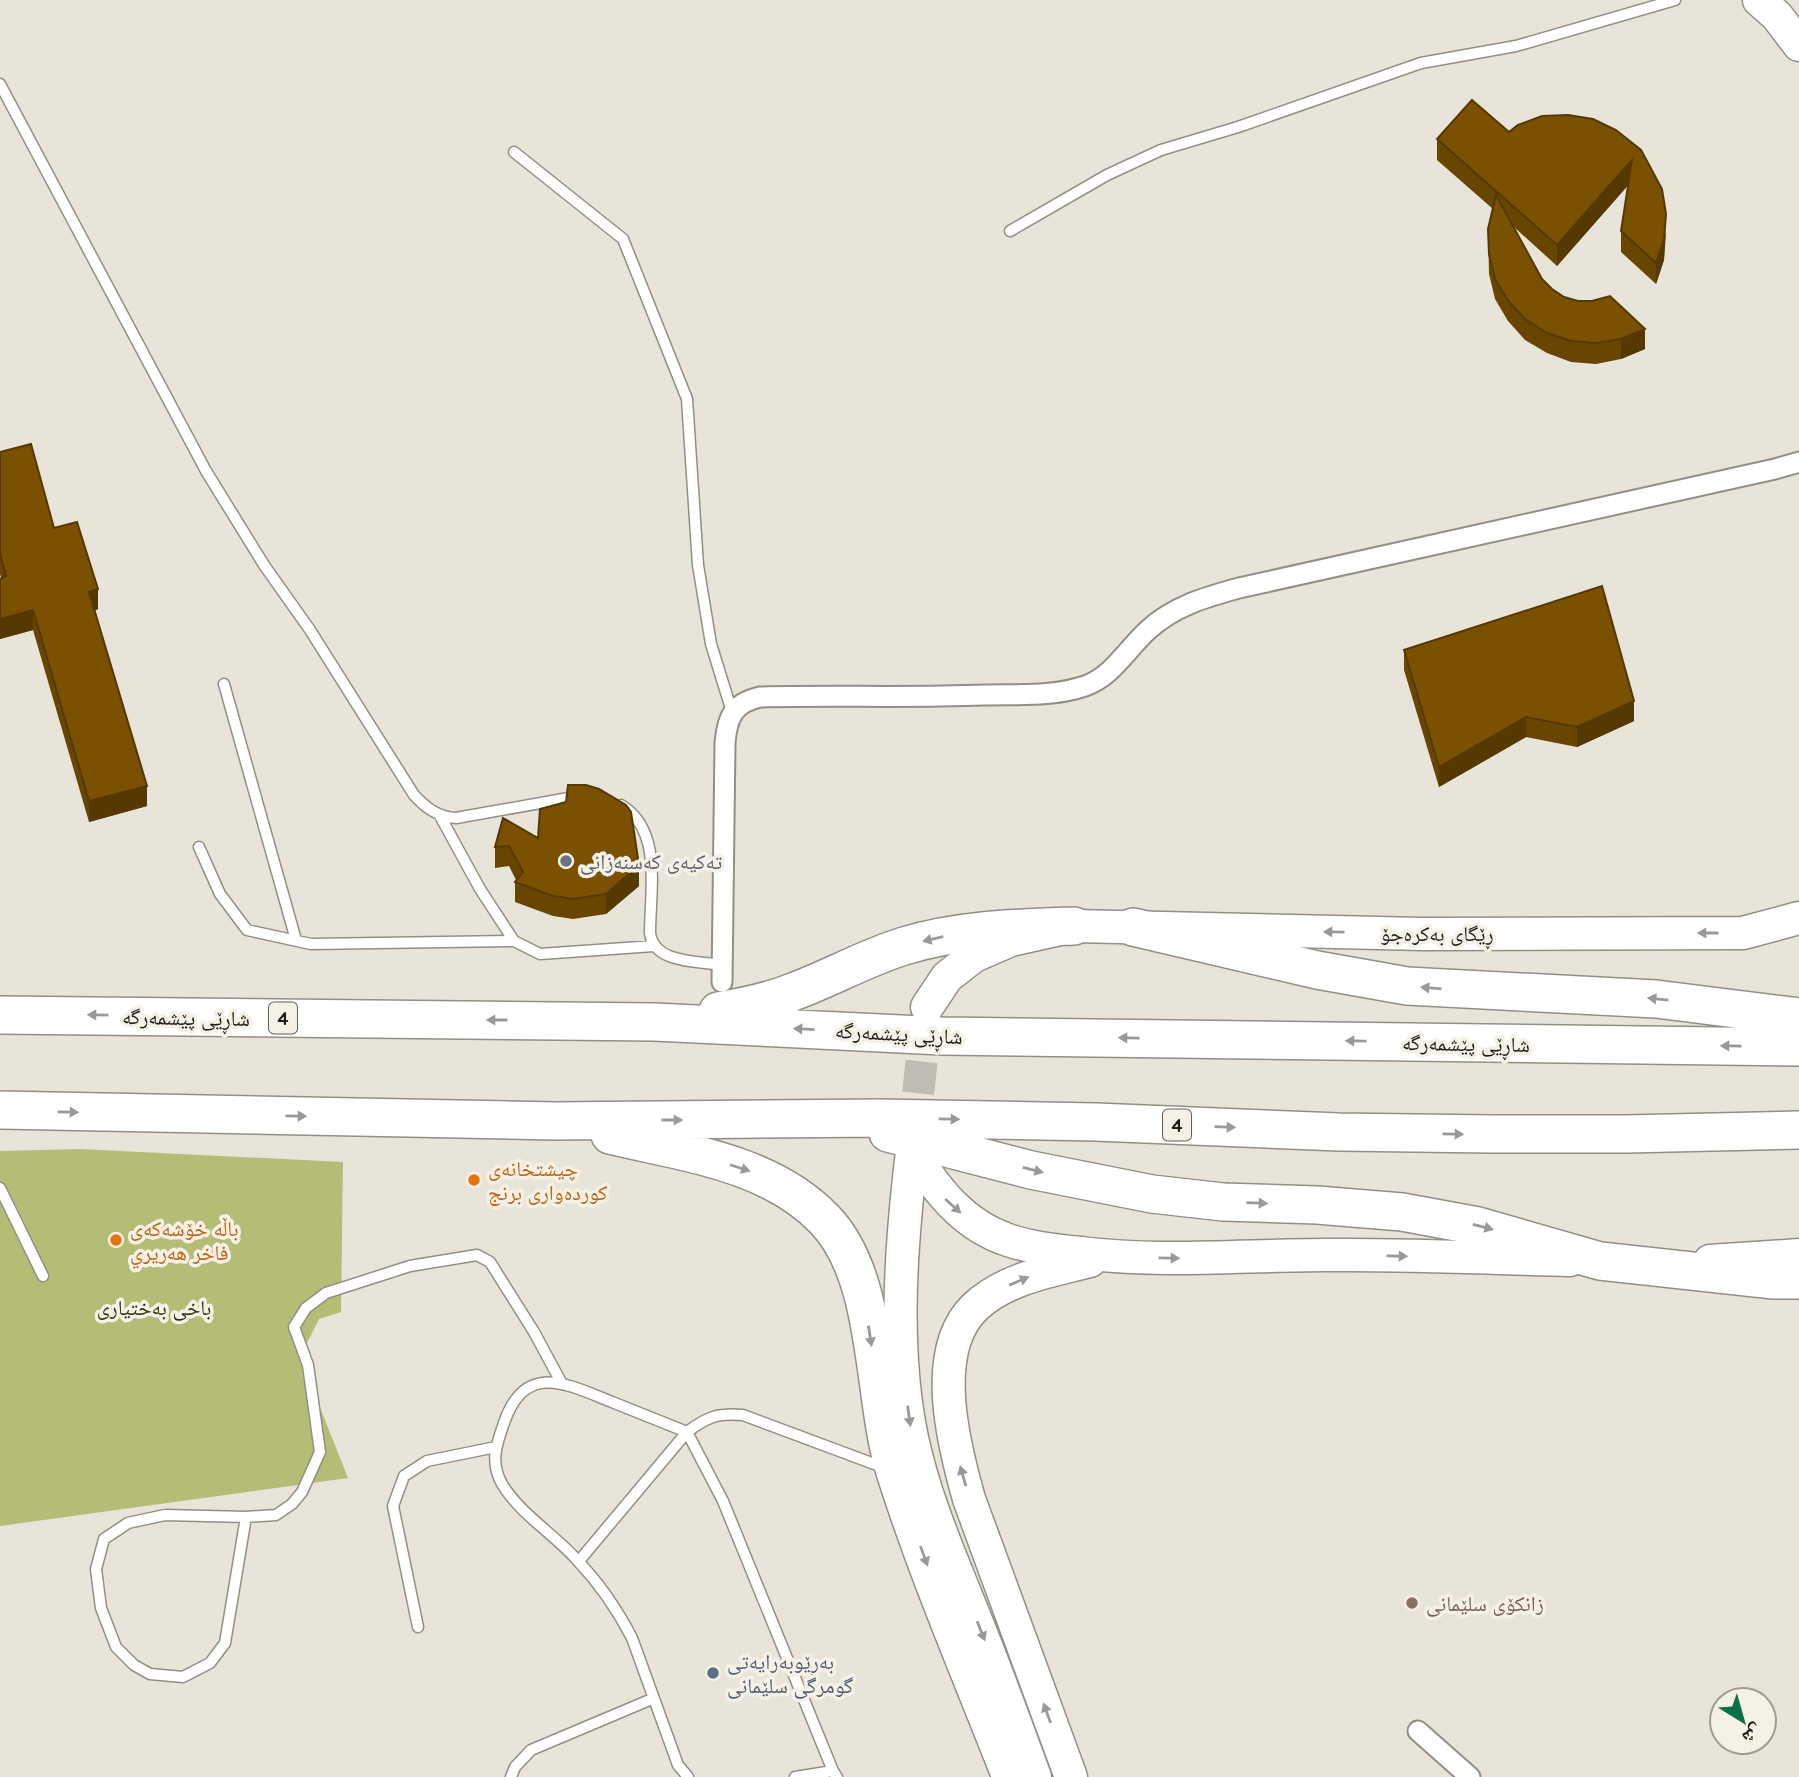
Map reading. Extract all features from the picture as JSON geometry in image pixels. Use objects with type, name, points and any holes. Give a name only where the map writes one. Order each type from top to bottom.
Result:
[{"type":"highway","points":[[654,1022],[761,1003],[815,983],[868,958],[940,937],[1074,926]]},
{"type":"highway","points":[[1133,927],[1317,970],[1396,984],[1473,991],[1552,992],[1644,998],[1799,1017]]},
{"type":"highway","name":"شاڕێی پێشمەرگە","points":[[0,1015],[654,1022],[942,1036],[1799,1047]]},
{"type":"highway","name":"4","points":[[0,1110],[555,1121],[879,1118],[1492,1134],[1799,1130]]},
{"type":"highway","points":[[824,1120],[926,1141],[1064,1177],[1153,1194],[1223,1202],[1317,1205],[1402,1212],[1478,1226],[1600,1261],[1774,1280],[1799,1280]]},
{"type":"highway","points":[[555,1121],[743,1168],[793,1193],[823,1217],[837,1234],[852,1261],[865,1304],[894,1472],[1011,1777]]},
{"type":"main road","points":[[1759,0],[1777,16],[1799,45]]},
{"type":"main road","name":"ڕێگای بەکرەجۆ","points":[[927,1007],[947,977],[974,956],[1011,940],[1074,926],[1422,934],[1743,933],[1799,919]]},
{"type":"main road","points":[[1743,933],[1799,935]]},
{"type":"main road","points":[[1035,1777],[1003,1687],[929,1503],[912,1436],[903,1374],[902,1301],[903,1235],[912,1152],[934,1186],[953,1207],[979,1226],[1006,1239],[1029,1245],[1107,1256],[1172,1258],[1327,1255],[1701,1262],[1799,1255]]},
{"type":"main road","points":[[1071,1777],[966,1487],[952,1426],[952,1357],[963,1320],[977,1305],[992,1295],[1027,1277],[1107,1256]]},
{"type":"street","points":[[723,974],[726,727],[732,712],[740,704],[760,697],[949,697],[1063,691],[1103,677],[1147,631],[1164,617],[1195,601],[1239,588],[1775,469],[1799,461]]},
{"type":"street","points":[[1775,469],[1799,468]]},
{"type":"street","points":[[1418,1731],[1470,1777]]},
{"type":"lane","points":[[1010,231],[1107,175],[1161,150],[1227,131],[1421,63],[1516,46],[1675,0]]},
{"type":"lane","points":[[0,84],[206,471],[414,795],[422,804],[439,814],[456,818],[588,794]]},
{"type":"lane","points":[[514,152],[623,239],[687,400],[698,565],[711,643],[732,712]]},
{"type":"lane","points":[[224,684],[296,940]]},
{"type":"lane","points":[[614,801],[639,819],[649,843],[650,933],[654,946],[666,955],[723,974]]},
{"type":"lane","points":[[439,814],[480,889],[514,941]]},
{"type":"lane","points":[[199,847],[220,894],[247,930],[311,944],[514,941],[540,954],[654,946]]},
{"type":"lane","points":[[0,1188],[43,1276]]},
{"type":"lane","points":[[246,1517],[225,1643],[210,1663],[183,1677],[150,1674],[134,1665],[116,1647],[101,1608],[96,1569],[104,1539],[128,1523],[165,1515],[276,1515],[292,1504],[302,1492],[320,1452],[308,1365],[294,1327],[306,1308],[326,1293],[410,1266],[477,1255],[490,1262],[534,1332],[561,1382]]},
{"type":"lane","points":[[688,1777],[678,1765],[623,1620],[579,1561],[510,1496],[500,1481],[494,1464],[496,1447],[510,1406],[522,1392],[537,1384],[561,1382],[687,1432],[723,1501],[835,1774],[795,1777]]},
{"type":"lane","points":[[579,1561],[687,1432],[704,1419],[725,1414],[743,1415],[894,1472]]},
{"type":"lane","points":[[418,1627],[393,1506],[404,1476],[427,1461],[496,1447]]},
{"type":"lane","points":[[511,1777],[515,1767],[531,1750],[652,1699]]},
{"type":"green space","name":"باخی بەختیاری","points":[[80,1149],[343,1162],[341,1312],[319,1319],[300,1357],[348,1478],[0,1526],[0,1151]]},
{"type":"building","points":[[1472,100],[1509,132],[1518,125],[1542,116],[1568,115],[1593,119],[1616,130],[1641,150],[1662,189],[1666,214],[1664,239],[1656,263],[1621,231],[1632,160],[1557,245],[1437,139]]},
{"type":"building","points":[[1496,195],[1542,279],[1552,289],[1564,297],[1578,301],[1592,301],[1610,296],[1645,329],[1621,339],[1596,343],[1571,341],[1547,333],[1525,319],[1508,301],[1495,279],[1489,254],[1488,229]]},
{"type":"building","points":[[31,444],[54,528],[77,522],[98,589],[89,592],[147,786],[89,801],[33,610],[0,619],[0,579],[6,576],[0,554],[0,452]]},
{"type":"building","points":[[1602,586],[1634,701],[1577,727],[1526,717],[1439,767],[1404,650]]},
{"type":"building","name":"تەکیەی کەسنەزانی","points":[[568,785],[586,785],[599,789],[626,805],[631,812],[639,865],[606,894],[573,899],[553,896],[515,882],[523,872],[509,846],[495,847],[503,818],[538,838],[540,809],[566,802]]},
{"type":"tunnel","points":[[913,1141],[927,1011]]},
{"type":"place","name":"تەکیەی کەسنەزانی","points":[[566,861]]},
{"type":"place","name":"چيشتخانەی کوردەواری برنج","points":[[474,1180]]},
{"type":"place","name":"باڵە خۆشەکەی فاخر هەريري","points":[[116,1240]]},
{"type":"place","name":"زانکۆی سلێمانی","points":[[1412,1603]]},
{"type":"place","name":"بەڕێوبەرایەتی گومرگی سلێمانی","points":[[713,1673]]}]
